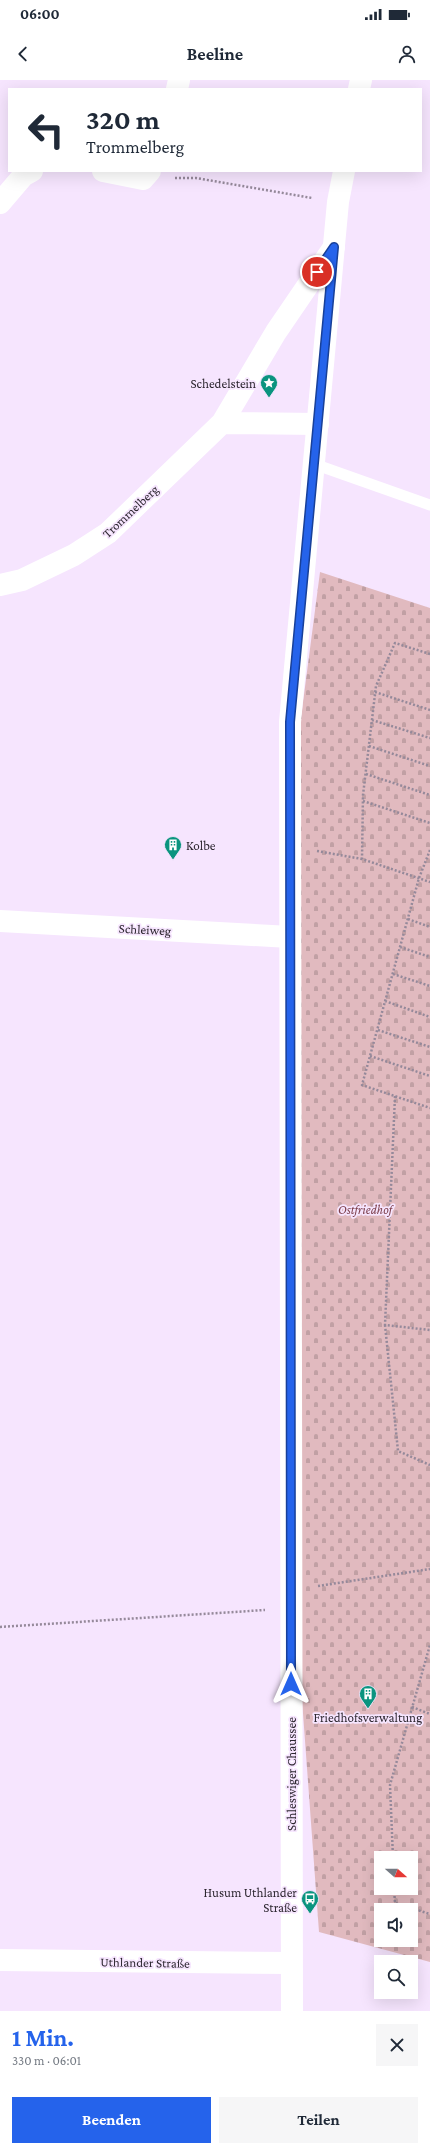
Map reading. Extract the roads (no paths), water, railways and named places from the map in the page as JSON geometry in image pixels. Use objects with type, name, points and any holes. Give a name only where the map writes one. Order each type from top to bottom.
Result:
[{"type":"street","points":[[0,203],[22,176],[30,172]]},
{"type":"street","points":[[114,172],[146,175]]},
{"type":"street","name":"Schleswiger Chaussee","points":[[292,2011],[290,1963],[290,722],[338,202],[344,172]]},
{"type":"street","name":"Trommelberg","points":[[0,585],[22,580],[74,555],[108,533],[222,423],[276,332],[334,247]]},
{"type":"street","points":[[222,423],[318,424]]},
{"type":"street","name":"Schleiweg","points":[[0,921],[290,937]]},
{"type":"street","name":"Uthlander Straße","points":[[0,1960],[290,1963]]},
{"type":"lane","points":[[314,464],[430,505]]},
{"type":"place","name":"Schedelstein","points":[[269,398]]},
{"type":"place","name":"Kolbe","points":[[173,860]]},
{"type":"place","name":"Friedhofsverwaltung","points":[[368,1709]]},
{"type":"place","name":"Husum Uthlander Straße","points":[[310,1914]]},
{"type":"park label","name":"Ostfriedhof","points":[[365,1209]]}]
